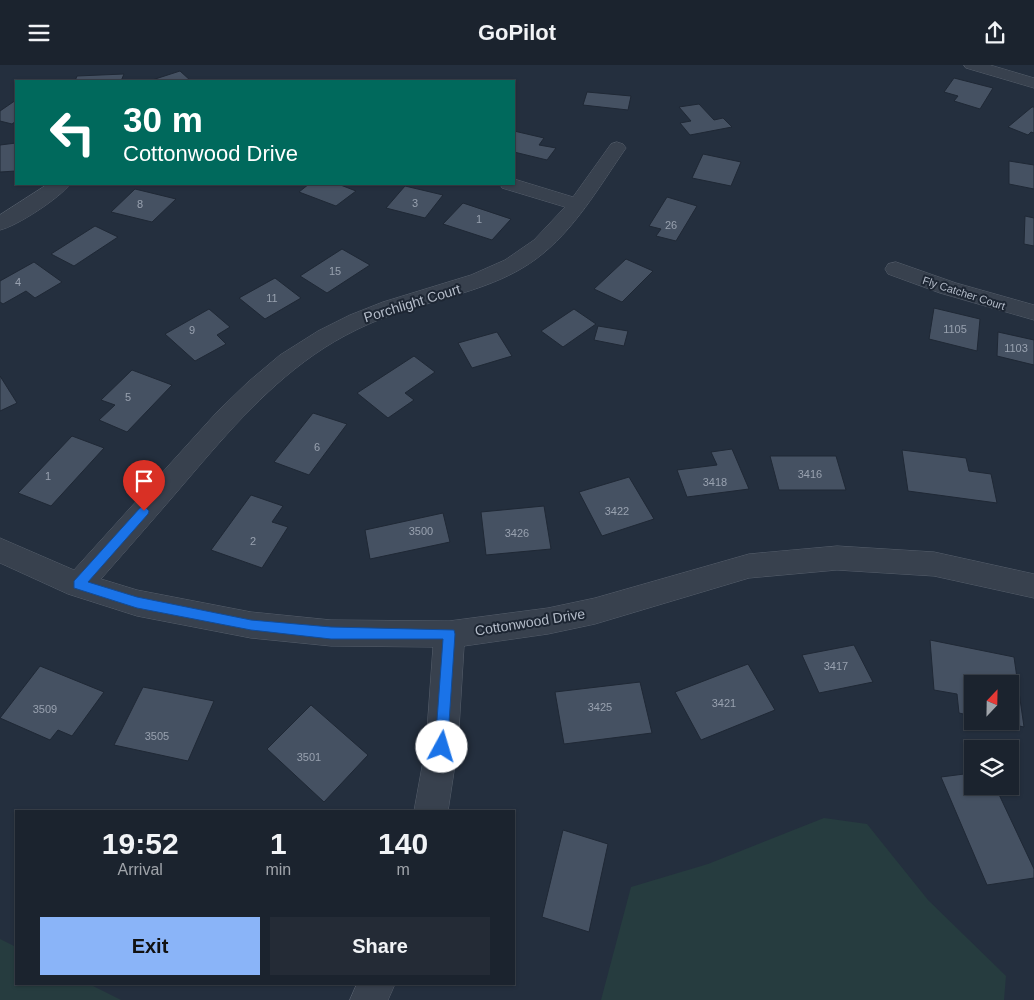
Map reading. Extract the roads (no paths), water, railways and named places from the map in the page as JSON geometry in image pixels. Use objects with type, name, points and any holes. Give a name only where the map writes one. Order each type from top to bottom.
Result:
[{"type":"street","points":[[972,65],[1034,83]]},
{"type":"street","name":"Porchlight Court","points":[[78,585],[216,430],[250,394],[279,368],[335,331],[364,317],[391,307],[469,285],[504,270],[528,255],[551,235],[617,148]]},
{"type":"street","points":[[0,224],[59,185]]},
{"type":"street","points":[[512,185],[576,204]]},
{"type":"street","name":"Fly Catcher Court","points":[[896,269],[948,288],[1034,313]]},
{"type":"street","name":"Cottonwood Drive","points":[[0,550],[78,585],[137,603],[251,625],[331,633],[449,634],[548,621],[595,611],[749,566],[837,558],[934,564],[1034,586]]},
{"type":"street","points":[[431,810],[438,786],[444,728],[449,634]]},
{"type":"street","points":[[369,1000],[376,985]]}]
